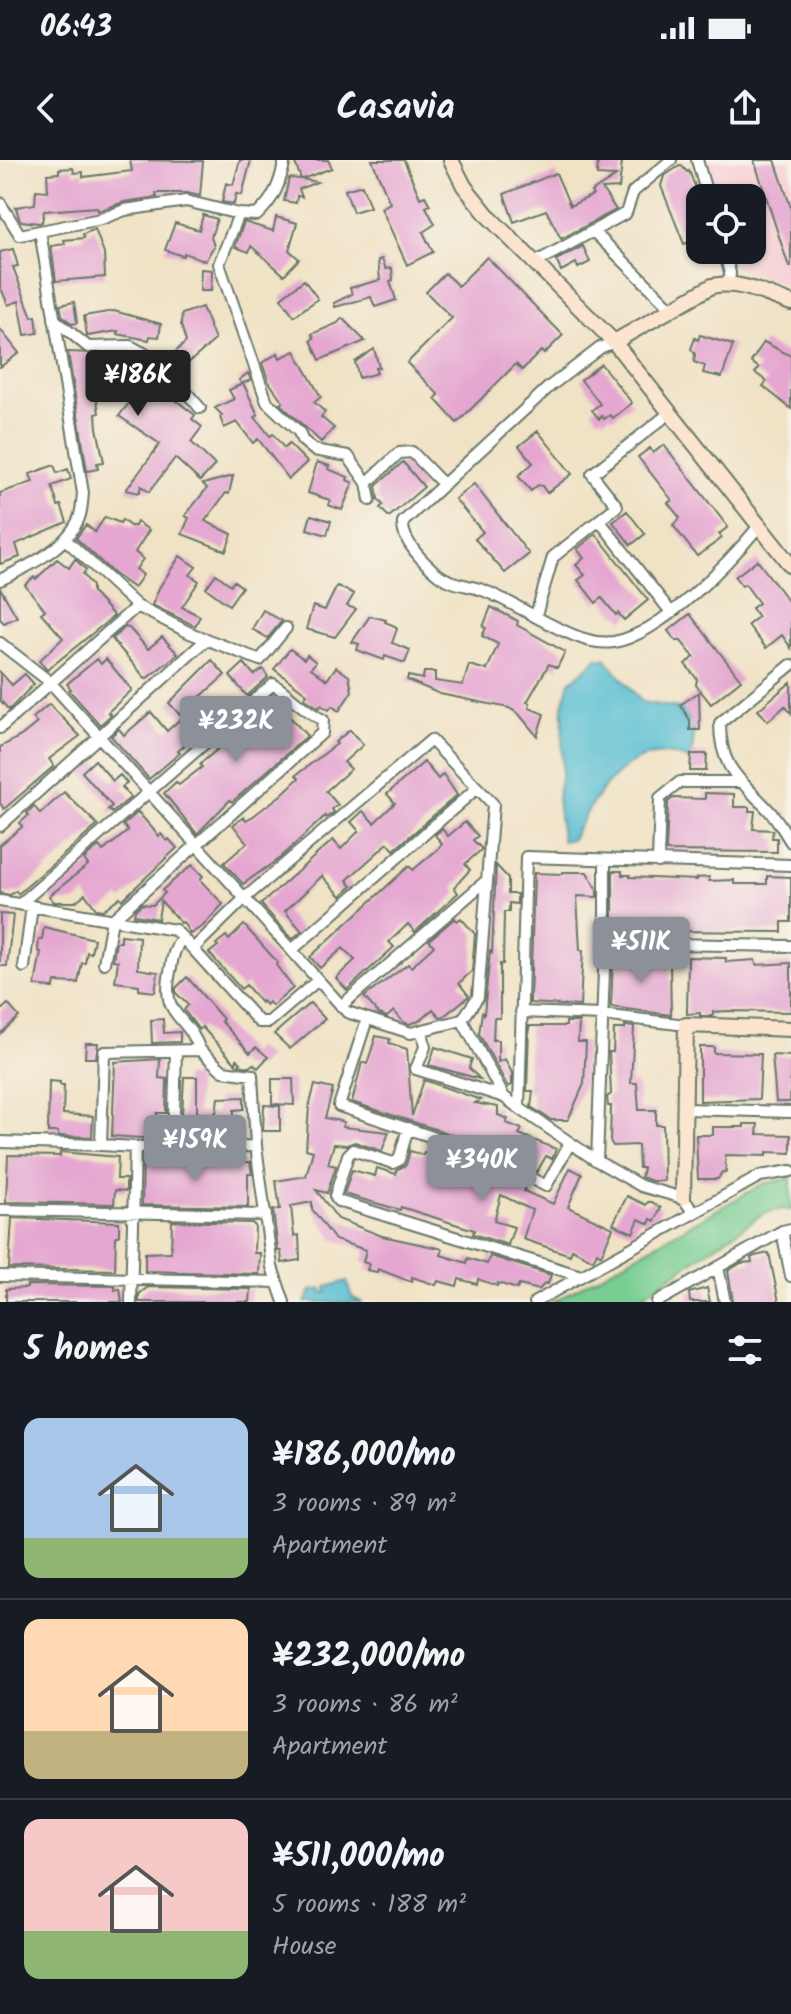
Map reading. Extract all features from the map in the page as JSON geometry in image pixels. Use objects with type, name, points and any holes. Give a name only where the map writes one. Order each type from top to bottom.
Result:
[{"type":"street","points":[[0,203],[20,235],[101,219],[125,210],[186,201],[239,214],[257,215],[278,190],[285,160]]},
{"type":"street","points":[[451,160],[476,202],[614,342],[791,566]]},
{"type":"street","points":[[536,264],[626,213],[633,192],[671,160]]},
{"type":"street","points":[[697,160],[704,184]]},
{"type":"street","points":[[239,214],[219,264],[267,402],[314,450],[348,456],[367,483],[370,500]]},
{"type":"street","points":[[0,580],[22,570],[65,539],[79,519],[83,493],[40,231]]},
{"type":"street","points":[[593,231],[671,308]]},
{"type":"street","points":[[728,264],[729,284]]},
{"type":"street","points":[[760,525],[731,560],[670,611],[645,631],[614,642],[583,639],[483,591],[448,580],[413,548],[402,530],[403,522],[443,484],[549,387],[600,348],[712,286],[740,285],[791,303]]},
{"type":"street","points":[[54,319],[88,347],[130,346],[159,361],[200,408]]},
{"type":"street","points":[[536,615],[553,557],[617,506],[592,474],[671,412]]},
{"type":"street","points":[[367,483],[399,453],[412,452],[443,484]]},
{"type":"street","points":[[599,520],[670,611]]},
{"type":"street","points":[[65,539],[137,606],[190,633],[260,660],[286,628]]},
{"type":"street","points":[[0,728],[137,606]]},
{"type":"street","points":[[0,826],[207,639]]},
{"type":"street","points":[[0,643],[50,682],[246,897],[341,1006],[347,1012],[367,1019],[411,1033],[462,1020],[478,997],[493,804],[431,740],[246,897],[193,949]]},
{"type":"street","points":[[791,665],[720,723],[724,758],[740,782],[775,816],[791,842]]},
{"type":"street","points":[[20,904],[273,684],[323,720],[322,733],[112,920],[104,963]]},
{"type":"street","points":[[658,862],[660,798],[680,782],[740,782]]},
{"type":"street","points":[[292,950],[477,788]]},
{"type":"street","points":[[519,1108],[526,857],[791,865]]},
{"type":"street","points":[[597,1161],[605,861]]},
{"type":"street","points":[[341,1006],[487,880]]},
{"type":"street","points":[[0,901],[175,930],[259,1022],[269,1022],[318,980]]},
{"type":"street","points":[[24,967],[32,906]]},
{"type":"street","points":[[182,938],[175,946],[166,994],[176,1015],[194,1035],[200,1050],[223,1071],[252,1075],[256,1146],[272,1267],[284,1302]]},
{"type":"street","points":[[605,943],[791,946]]},
{"type":"street","points":[[521,1012],[602,1015],[686,1025],[791,1029]]},
{"type":"street","points":[[367,1019],[339,1106],[484,1154],[546,1186],[570,1143]]},
{"type":"street","points":[[462,1020],[504,1097]]},
{"type":"street","points":[[683,1198],[686,1025]]},
{"type":"street","points":[[422,1030],[425,1047],[416,1069],[504,1097],[597,1161],[641,1186],[683,1198],[694,1213]]},
{"type":"street","points":[[101,1145],[104,1052],[200,1050]]},
{"type":"street","points":[[173,1146],[176,1051]]},
{"type":"street","points":[[686,1109],[791,1112]]},
{"type":"street","points":[[408,1128],[399,1160],[393,1163],[353,1150],[348,1155],[335,1196],[338,1201],[581,1276]]},
{"type":"street","points":[[0,1142],[135,1147],[256,1146]]},
{"type":"street","points":[[131,1302],[135,1147]]},
{"type":"street","points":[[535,1302],[760,1176],[791,1171]]},
{"type":"street","points":[[0,1210],[266,1215]]},
{"type":"street","points":[[657,1302],[786,1230],[791,1276]]},
{"type":"street","points":[[718,1267],[725,1302]]},
{"type":"street","points":[[0,1276],[277,1282]]},
{"type":"shaded area","points":[[702,160],[791,160],[791,286],[732,264],[766,264],[766,184],[709,184]]},
{"type":"green space","points":[[791,1178],[791,1210],[764,1213],[633,1302],[553,1302],[763,1184]]},
{"type":"water","points":[[598,658],[605,658],[642,702],[684,709],[694,728],[692,761],[674,755],[655,755],[624,768],[589,808],[572,839],[562,841],[557,799],[562,772],[563,705],[570,682]]},
{"type":"water","points":[[347,1281],[352,1297],[361,1302],[305,1302],[311,1291],[322,1289],[323,1293],[327,1293],[326,1287]]},
{"type":"building","points":[[130,160],[203,161],[200,196],[156,193],[157,197],[124,202],[98,211],[97,207],[44,211],[39,223],[21,221],[19,218],[16,207],[35,204],[36,190],[48,191],[47,174],[73,168],[74,173],[83,172],[83,177],[132,171]]},
{"type":"building","points":[[240,160],[251,160],[242,195],[236,194],[234,204],[222,202],[226,183],[233,185]]},
{"type":"building","points":[[294,160],[328,160],[332,168],[302,179],[317,182],[299,189],[302,197],[297,196],[296,203],[284,201],[289,178],[301,179]]},
{"type":"building","points":[[372,160],[404,160],[420,198],[425,196],[430,205],[426,207],[435,224],[423,232],[433,252],[407,265],[381,208],[390,203]]},
{"type":"building","points":[[598,160],[622,162],[619,188],[602,189],[616,210],[561,239],[546,210],[514,222],[504,194],[556,173],[570,206],[593,195],[591,192],[616,176],[597,175]]},
{"type":"building","points":[[754,160],[775,160],[791,208],[791,267],[766,197],[766,184],[762,184]]},
{"type":"building","points":[[681,165],[689,171],[694,184],[686,184],[684,244],[661,186],[664,176]]},
{"type":"building","points":[[362,185],[370,207],[353,212],[345,190]]},
{"type":"building","points":[[203,215],[217,219],[211,237],[214,246],[205,261],[165,250],[175,223],[199,230]]},
{"type":"building","points":[[276,217],[297,223],[289,250],[299,259],[284,275],[251,246],[249,252],[235,247],[244,222],[273,231]]},
{"type":"building","points":[[95,229],[104,254],[105,277],[56,281],[51,246],[65,244],[64,240],[84,238],[83,234]]},
{"type":"building","points":[[583,246],[590,262],[578,268],[576,263],[561,271],[556,260]]},
{"type":"building","points":[[13,249],[18,266],[13,267],[32,317],[36,316],[38,333],[25,335],[19,301],[8,305],[0,286],[0,252]]},
{"type":"building","points":[[487,257],[563,335],[522,370],[516,364],[457,423],[435,399],[439,395],[407,363],[452,318],[426,292],[445,273],[458,286]]},
{"type":"building","points":[[382,259],[386,269],[392,268],[393,280],[390,281],[396,300],[375,307],[371,297],[335,307],[334,303],[352,294],[350,288],[380,280],[378,260]]},
{"type":"building","points":[[201,269],[212,270],[211,291],[200,291]]},
{"type":"building","points":[[304,280],[318,299],[294,316],[281,298]]},
{"type":"building","points":[[74,302],[77,323],[72,324],[62,315],[60,305]]},
{"type":"building","points":[[202,307],[215,340],[179,371],[168,359],[186,342],[181,325],[182,314]]},
{"type":"building","points":[[114,311],[161,324],[159,337],[150,336],[149,340],[117,334],[118,331],[87,336],[84,316]]},
{"type":"building","points":[[342,318],[365,341],[320,360],[311,340],[314,338],[312,334],[338,323]]},
{"type":"building","points":[[0,329],[19,353],[0,367]]},
{"type":"building","points":[[700,335],[733,345],[722,377],[703,373],[705,366],[694,362],[695,354],[691,349],[695,338],[698,340]]},
{"type":"building","points":[[764,342],[791,356],[791,409],[763,386],[767,381],[755,373],[759,368],[751,362]]},
{"type":"building","points":[[374,349],[379,367],[375,368],[377,373],[359,378],[355,362]]},
{"type":"building","points":[[295,351],[321,397],[314,402],[325,412],[321,417],[334,428],[321,442],[280,404],[283,402],[269,382],[262,363],[278,353],[280,358]]},
{"type":"building","points":[[68,352],[119,354],[118,357],[136,361],[137,373],[158,378],[180,397],[177,401],[195,415],[192,419],[202,427],[191,442],[215,465],[200,481],[175,458],[149,492],[141,486],[139,493],[126,490],[160,444],[119,416],[143,385],[123,381],[124,376],[93,375],[99,413],[96,414],[97,428],[104,462],[97,463],[98,469],[87,471]]},
{"type":"building","points":[[601,364],[632,403],[613,418],[610,415],[599,419],[592,410],[600,404],[581,380]]},
{"type":"building","points":[[248,373],[251,380],[243,383],[258,415],[255,417],[270,436],[273,434],[284,448],[289,444],[307,462],[289,479],[258,439],[253,443],[237,422],[224,428],[222,415],[215,408],[234,399],[229,390],[242,384],[239,380]]},
{"type":"building","points":[[538,431],[572,474],[547,493],[538,485],[531,491],[518,476],[533,463],[519,446]]},
{"type":"building","points":[[664,445],[728,527],[719,534],[722,538],[697,556],[673,525],[680,518],[668,503],[672,500],[638,457],[650,448],[653,453]]},
{"type":"building","points":[[317,462],[348,477],[347,480],[353,483],[342,510],[328,505],[330,500],[308,493]]},
{"type":"building","points":[[403,462],[424,487],[389,517],[380,508],[383,505],[378,499],[376,486]]},
{"type":"building","points":[[54,465],[57,473],[68,469],[71,479],[52,486],[67,522],[16,544],[20,557],[0,564],[0,493],[33,482],[30,474]]},
{"type":"building","points":[[233,476],[229,494],[226,493],[205,521],[232,534],[226,551],[182,534],[189,518],[185,516],[207,488],[203,484]]},
{"type":"building","points":[[474,484],[529,554],[505,573],[475,539],[483,532],[455,499]]},
{"type":"building","points":[[627,511],[645,534],[631,545],[613,522]]},
{"type":"building","points":[[311,515],[331,521],[327,535],[307,529]]},
{"type":"building","points":[[105,517],[120,523],[122,520],[130,526],[135,526],[137,522],[149,530],[135,552],[143,559],[136,569],[143,575],[134,588],[114,574],[76,538],[86,525],[95,532]]},
{"type":"building","points":[[596,534],[648,600],[624,620],[602,598],[596,603],[578,580],[585,575],[576,565],[584,558],[577,549]]},
{"type":"building","points":[[180,556],[196,567],[190,575],[199,581],[182,607],[200,616],[195,626],[152,605]]},
{"type":"building","points":[[57,559],[69,568],[75,559],[86,570],[83,574],[92,586],[92,592],[114,616],[47,670],[39,661],[63,638],[41,613],[45,610],[25,585]]},
{"type":"building","points":[[757,560],[791,605],[791,648],[782,635],[766,648],[748,625],[758,617],[752,608],[759,603],[745,584],[742,586],[735,577]]},
{"type":"building","points":[[216,574],[231,585],[234,581],[242,587],[229,605],[206,588]]},
{"type":"building","points":[[337,586],[354,594],[347,606],[356,609],[335,637],[306,629],[313,606],[325,610]]},
{"type":"building","points":[[0,588],[17,617],[4,623],[0,619]]},
{"type":"building","points":[[491,607],[565,652],[557,668],[549,664],[527,702],[530,703],[529,708],[544,714],[537,736],[519,714],[509,708],[440,694],[407,680],[408,676],[423,679],[424,672],[435,672],[435,681],[463,685],[469,665],[487,670],[498,644],[482,636]]},
{"type":"building","points":[[263,610],[282,621],[268,638],[252,629]]},
{"type":"building","points":[[690,614],[741,680],[711,704],[685,664],[694,657],[668,631]]},
{"type":"building","points":[[370,616],[395,626],[397,629],[392,643],[410,650],[405,663],[385,656],[384,660],[357,650],[359,644],[352,642]]},
{"type":"building","points":[[125,627],[148,649],[162,637],[178,654],[146,679],[112,639]]},
{"type":"building","points":[[290,649],[304,659],[307,655],[316,662],[311,668],[327,680],[336,667],[349,676],[352,691],[339,711],[332,706],[329,710],[321,705],[319,708],[304,698],[307,694],[274,669]]},
{"type":"building","points":[[97,659],[101,664],[106,659],[132,690],[108,712],[111,715],[100,725],[67,684]]},
{"type":"building","points":[[212,660],[225,675],[180,715],[169,703]]},
{"type":"building","points":[[244,663],[254,675],[263,669],[268,677],[247,696],[230,676]]},
{"type":"building","points":[[0,672],[12,685],[25,674],[34,684],[9,710],[0,700]]},
{"type":"building","points":[[791,682],[791,713],[785,706],[768,721],[758,710]]},
{"type":"building","points":[[699,692],[700,730],[690,730],[690,720],[680,705]]},
{"type":"building","points":[[271,696],[307,736],[232,802],[230,800],[197,834],[164,793],[202,767],[200,764],[231,738],[229,736]]},
{"type":"building","points":[[49,704],[80,736],[49,759],[54,766],[4,809],[0,803],[0,747],[37,723],[33,718]]},
{"type":"building","points":[[151,712],[167,731],[187,713],[200,727],[194,732],[197,734],[178,751],[180,753],[149,779],[111,736],[119,729],[124,735]]},
{"type":"building","points":[[350,730],[363,745],[344,762],[351,769],[326,791],[338,805],[332,809],[334,812],[325,816],[280,858],[243,884],[224,863],[247,843],[233,825],[244,817],[246,820],[252,817],[281,795],[299,778],[296,775],[337,744],[335,742]]},
{"type":"building","points":[[691,754],[707,754],[706,771],[690,771]]},
{"type":"building","points":[[95,760],[113,781],[120,775],[127,783],[122,787],[131,797],[112,813],[108,809],[112,806],[82,772]]},
{"type":"building","points":[[424,762],[438,779],[443,774],[457,795],[394,850],[388,843],[347,880],[352,886],[341,896],[322,876],[285,911],[302,931],[292,939],[261,904],[333,840],[341,849],[359,831],[351,822],[363,811],[374,823],[395,803],[387,794]]},
{"type":"building","points":[[64,792],[98,825],[18,894],[16,891],[10,895],[0,893],[0,845],[22,827],[20,823],[34,806],[40,814]]},
{"type":"building","points":[[705,793],[734,794],[734,807],[749,807],[749,811],[755,811],[753,829],[773,830],[772,838],[777,838],[777,852],[666,851],[668,802],[673,798],[705,799]]},
{"type":"building","points":[[138,812],[159,836],[161,834],[167,841],[169,839],[177,848],[122,900],[120,897],[103,910],[96,909],[85,894],[75,902],[54,902],[49,896],[88,865],[84,859],[99,846],[103,851],[128,831],[123,825]]},
{"type":"building","points":[[465,822],[478,836],[473,840],[482,849],[465,864],[470,870],[454,887],[458,893],[415,932],[408,924],[389,942],[394,947],[347,990],[336,978],[355,960],[343,948],[320,968],[310,957],[409,866],[413,870],[438,849],[442,844],[435,835],[442,829],[448,836]]},
{"type":"building","points":[[192,865],[203,876],[200,880],[223,904],[203,926],[190,934],[183,922],[161,901],[158,919],[134,915],[142,904],[153,905],[165,893],[162,890]]},
{"type":"building","points":[[496,865],[508,878],[508,894],[517,894],[517,904],[509,903],[509,912],[504,912],[500,1018],[494,1018],[493,1040],[498,1040],[498,1062],[505,1059],[512,1073],[512,1085],[508,1087],[479,1034],[490,951],[492,953]]},
{"type":"building","points":[[613,871],[622,871],[622,875],[630,877],[697,880],[709,877],[709,881],[734,880],[734,884],[767,884],[767,876],[791,877],[791,922],[782,922],[782,932],[667,931],[626,935],[626,931],[613,931]]},
{"type":"building","points":[[587,872],[597,890],[597,897],[577,896],[580,950],[583,950],[580,1006],[530,1003],[534,873]]},
{"type":"building","points":[[0,914],[13,915],[7,966],[0,966]]},
{"type":"building","points":[[455,918],[457,921],[461,918],[475,934],[472,971],[459,983],[469,996],[444,1016],[440,1017],[433,1009],[419,1021],[409,1024],[403,1022],[394,1011],[387,1017],[379,1014],[364,997],[408,964],[411,967],[434,946],[429,940]]},
{"type":"building","points":[[244,925],[278,963],[276,965],[293,988],[272,1006],[269,1002],[266,1005],[261,1003],[246,985],[241,989],[209,953],[226,936],[229,940]]},
{"type":"building","points":[[44,927],[94,939],[91,953],[87,952],[85,963],[82,963],[78,983],[55,982],[54,988],[35,985],[41,952],[38,951],[39,939],[42,939]]},
{"type":"building","points":[[121,935],[139,937],[138,969],[158,972],[155,992],[139,990],[139,985],[115,982],[118,961],[113,960],[116,942],[121,942]]},
{"type":"building","points":[[613,955],[642,956],[642,962],[670,963],[671,1015],[611,1007]]},
{"type":"building","points":[[688,957],[726,958],[726,962],[755,960],[756,965],[791,963],[791,1012],[727,1011],[713,1012],[713,1016],[687,1014]]},
{"type":"building","points":[[187,977],[250,1053],[256,1047],[268,1057],[258,1068],[253,1064],[249,1067],[239,1065],[241,1063],[237,1059],[236,1064],[202,1027],[199,1030],[184,1010],[188,1005],[176,993],[176,988]]},
{"type":"building","points":[[310,1003],[325,1019],[290,1049],[274,1034]]},
{"type":"building","points":[[8,1004],[19,1017],[0,1034],[0,1011]]},
{"type":"building","points":[[163,1019],[164,1033],[180,1032],[180,1042],[152,1043],[151,1020]]},
{"type":"building","points":[[566,1022],[579,1022],[578,1042],[586,1042],[584,1084],[568,1120],[551,1120],[531,1107],[533,1091],[527,1091],[529,1026],[566,1026]]},
{"type":"building","points":[[625,1026],[634,1027],[631,1083],[637,1083],[639,1110],[656,1110],[656,1125],[663,1125],[664,1181],[641,1177],[643,1168],[639,1168],[638,1145],[613,1146],[610,1141],[611,1106],[608,1106],[607,1097],[611,1094],[609,1052],[613,1052],[614,1029],[625,1029]]},
{"type":"building","points":[[376,1036],[390,1039],[389,1043],[407,1049],[412,1116],[424,1080],[481,1100],[475,1103],[498,1107],[498,1115],[508,1119],[506,1123],[522,1129],[519,1134],[556,1149],[552,1159],[546,1156],[537,1172],[487,1146],[352,1102],[362,1062],[367,1064]]},
{"type":"building","points":[[86,1043],[98,1043],[96,1058],[85,1058]]},
{"type":"building","points":[[435,1047],[472,1059],[469,1068],[480,1079],[429,1065]]},
{"type":"building","points":[[700,1047],[714,1047],[714,1053],[761,1054],[759,1099],[700,1101]]},
{"type":"building","points":[[772,1055],[791,1056],[790,1102],[776,1102]]},
{"type":"building","points":[[160,1059],[159,1078],[167,1079],[166,1113],[157,1113],[156,1139],[112,1136],[115,1062]]},
{"type":"building","points":[[184,1077],[197,1077],[197,1113],[216,1113],[218,1098],[244,1097],[244,1109],[234,1110],[233,1130],[199,1130],[199,1137],[181,1136]]},
{"type":"building","points":[[272,1079],[293,1079],[294,1105],[272,1104]]},
{"type":"building","points":[[49,1081],[64,1085],[63,1114],[93,1116],[92,1137],[58,1136],[58,1132],[48,1132]]},
{"type":"building","points":[[315,1085],[333,1089],[325,1118],[344,1122],[342,1127],[389,1132],[382,1151],[355,1142],[334,1144],[328,1164],[336,1166],[327,1193],[316,1190],[338,1219],[382,1236],[443,1249],[441,1255],[467,1263],[468,1258],[487,1264],[490,1256],[551,1275],[548,1284],[545,1283],[539,1290],[519,1285],[517,1289],[498,1283],[497,1286],[478,1279],[477,1284],[459,1279],[457,1286],[438,1281],[436,1285],[412,1277],[411,1282],[378,1269],[377,1272],[367,1270],[369,1264],[363,1262],[366,1250],[335,1240],[312,1209],[312,1202],[291,1206],[294,1236],[299,1235],[300,1260],[282,1263],[273,1210],[280,1209],[276,1181],[306,1176],[313,1151],[306,1149],[309,1107]]},
{"type":"building","points":[[264,1105],[280,1106],[280,1131],[263,1131]]},
{"type":"building","points":[[744,1124],[758,1124],[757,1134],[791,1135],[791,1153],[725,1155],[726,1172],[722,1172],[718,1179],[698,1179],[696,1135],[713,1135],[713,1127],[744,1127]]},
{"type":"building","points":[[410,1151],[423,1155],[424,1152],[480,1172],[489,1173],[492,1167],[527,1185],[524,1191],[553,1204],[570,1168],[582,1174],[568,1207],[613,1228],[601,1255],[597,1252],[593,1260],[572,1249],[570,1255],[523,1239],[532,1210],[501,1195],[494,1221],[514,1227],[508,1245],[473,1234],[474,1230],[401,1207],[400,1210],[344,1194],[352,1170],[375,1176],[377,1168],[396,1174],[406,1165]]},
{"type":"building","points":[[60,1152],[118,1157],[117,1179],[126,1179],[126,1191],[115,1190],[114,1204],[6,1202],[8,1155],[60,1156]]},
{"type":"building","points":[[143,1158],[250,1162],[252,1174],[248,1174],[248,1207],[142,1205]]},
{"type":"building","points":[[627,1196],[646,1205],[652,1202],[661,1208],[655,1221],[651,1219],[649,1224],[639,1219],[633,1233],[613,1224]]},
{"type":"building","points":[[12,1218],[119,1222],[115,1270],[9,1268]]},
{"type":"building","points":[[172,1221],[252,1223],[255,1226],[254,1253],[260,1253],[259,1274],[145,1271],[145,1253],[171,1252]]},
{"type":"building","points":[[769,1253],[779,1302],[733,1302],[728,1271],[741,1263],[752,1262],[751,1258],[755,1256]]},
{"type":"building","points":[[27,1285],[115,1286],[115,1290],[120,1289],[122,1302],[6,1302],[6,1289],[27,1288]]},
{"type":"building","points":[[148,1287],[251,1289],[250,1302],[139,1302],[139,1294]]},
{"type":"building","points":[[707,1288],[710,1302],[690,1302],[689,1293]]}]
